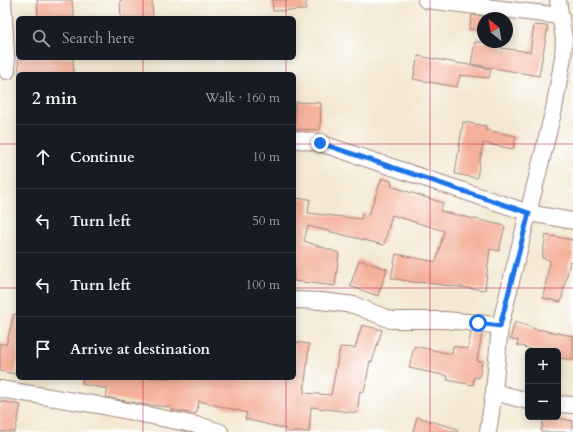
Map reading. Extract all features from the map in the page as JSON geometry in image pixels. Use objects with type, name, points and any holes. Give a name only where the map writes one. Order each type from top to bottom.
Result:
[{"type":"street","points":[[3,0],[7,71]]},
{"type":"street","points":[[426,0],[561,16]]},
{"type":"street","points":[[488,432],[494,392],[500,326],[568,56],[558,0]]},
{"type":"street","points":[[296,139],[320,143],[529,213],[573,221]]},
{"type":"street","points":[[296,300],[354,305],[391,320],[445,320],[500,326]]},
{"type":"street","points":[[0,389],[98,405],[201,426],[220,432]]},
{"type":"street","points":[[494,392],[525,400]]},
{"type":"street","points":[[561,404],[573,405]]},
{"type":"building","points":[[37,0],[72,0],[74,16],[38,16]]},
{"type":"building","points":[[120,0],[152,0],[153,16],[121,16]]},
{"type":"building","points":[[272,0],[306,0],[306,10],[273,11]]},
{"type":"building","points":[[472,15],[477,15],[477,30],[469,29]]},
{"type":"building","points":[[534,25],[548,26],[539,76],[471,64],[475,42],[477,42],[477,48],[501,48],[530,52]]},
{"type":"building","points":[[418,56],[491,69],[489,78],[460,75],[457,87],[413,79]]},
{"type":"building","points":[[18,60],[73,60],[74,72],[19,72]]},
{"type":"building","points":[[296,102],[321,103],[320,130],[296,129]]},
{"type":"building","points":[[463,122],[486,126],[485,130],[516,136],[513,149],[483,143],[477,178],[455,174]]},
{"type":"building","points":[[382,178],[392,182],[391,186],[443,203],[440,211],[505,226],[499,251],[490,249],[485,290],[418,283],[391,278],[396,254],[436,262],[444,231],[392,215],[384,245],[308,226],[304,241],[339,253],[335,286],[296,281],[296,198],[310,199],[308,213],[361,219],[362,213],[369,214]]},
{"type":"building","points":[[546,235],[573,240],[573,262],[570,261],[561,302],[543,298],[550,260],[542,258]]},
{"type":"building","points":[[359,260],[387,269],[378,296],[350,286]]},
{"type":"building","points":[[14,314],[16,314],[15,374],[0,371],[0,343],[6,345]]},
{"type":"building","points":[[515,322],[531,328],[573,336],[573,360],[561,358],[561,348],[528,348],[517,345],[518,341],[510,339]]},
{"type":"building","points":[[362,325],[382,330],[372,362],[370,361],[364,392],[360,391],[357,413],[311,407],[309,432],[286,432],[286,429],[245,419],[247,413],[199,401],[196,414],[171,410],[171,407],[146,405],[106,397],[108,389],[82,384],[83,380],[296,380],[296,342],[309,344],[304,393],[331,395],[340,347],[355,348]]},
{"type":"building","points":[[471,332],[482,333],[477,361],[482,362],[479,378],[474,377],[473,385],[447,380],[448,376],[409,368],[414,346],[452,354],[453,346],[468,349]]},
{"type":"building","points":[[0,401],[21,405],[15,432],[0,432]]},
{"type":"building","points":[[417,417],[458,429],[457,432],[413,432]]},
{"type":"building","points":[[561,419],[573,421],[571,432],[541,432],[543,420],[561,420]]},
{"type":"route","points":[[320,143],[529,213],[500,326],[478,323]]}]
